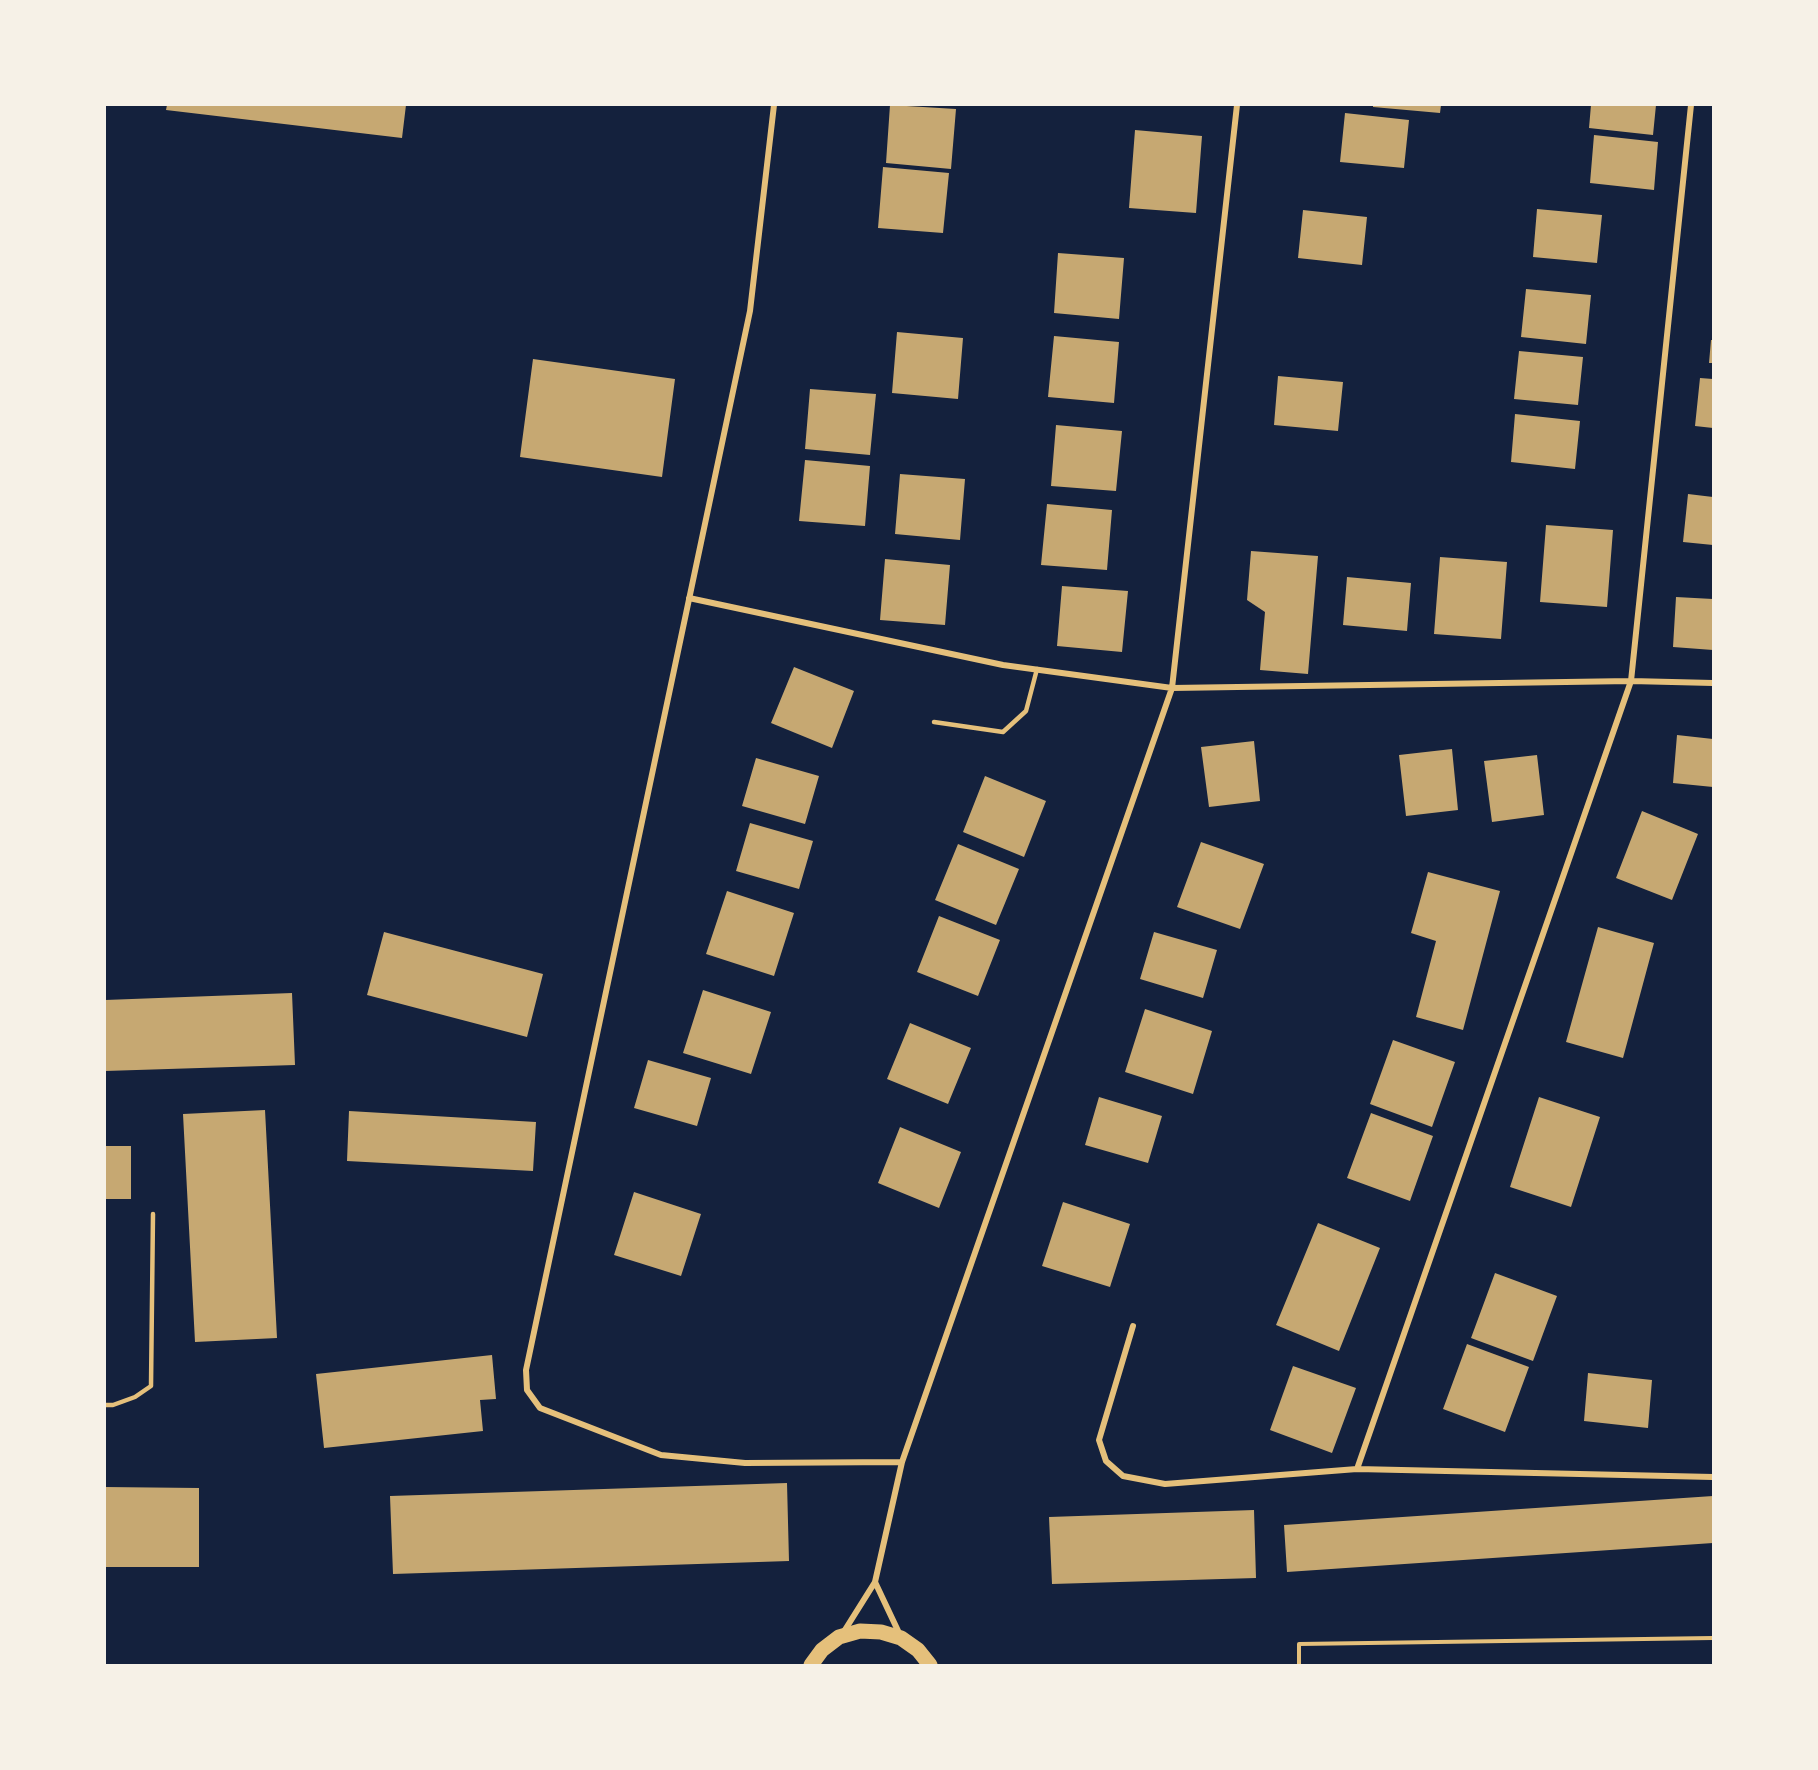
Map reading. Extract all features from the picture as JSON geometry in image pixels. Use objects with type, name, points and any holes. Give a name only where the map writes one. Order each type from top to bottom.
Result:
[{"type":"main road","points":[[811,1665],[822,1650],[839,1638],[860,1631],[881,1632],[901,1638],[918,1650],[930,1665]]},
{"type":"street","points":[[774,105],[750,311],[526,1370],[527,1390],[540,1408],[661,1455],[745,1463],[902,1462]]},
{"type":"street","points":[[839,1638],[875,1582],[902,1462],[1172,688],[1237,105]]},
{"type":"street","points":[[1357,1469],[1631,681],[1691,105]]},
{"type":"street","points":[[689,598],[1003,665],[1172,688],[1631,681],[1713,683]]},
{"type":"street","points":[[1133,1326],[1099,1440],[1106,1461],[1122,1476],[1165,1484],[1357,1469],[1713,1477]]},
{"type":"street","points":[[875,1582],[901,1638]]},
{"type":"lane","points":[[934,722],[1004,732],[1026,711],[1037,669]]},
{"type":"lane","points":[[105,1405],[113,1405],[135,1397],[151,1386],[153,1214]]},
{"type":"path","points":[[1299,1665],[1299,1644],[1713,1638]]},
{"type":"building","points":[[167,105],[406,105],[402,138],[166,110]]},
{"type":"building","points":[[890,105],[956,109],[951,169],[886,163]]},
{"type":"building","points":[[1373,105],[1441,105],[1440,113],[1373,107]]},
{"type":"building","points":[[1591,105],[1656,105],[1653,135],[1589,128]]},
{"type":"building","points":[[1345,113],[1409,120],[1404,168],[1340,162]]},
{"type":"building","points":[[1135,130],[1202,136],[1196,213],[1129,208]]},
{"type":"building","points":[[1594,135],[1658,142],[1654,190],[1590,183]]},
{"type":"building","points":[[883,167],[949,173],[943,233],[878,228]]},
{"type":"building","points":[[1537,209],[1602,215],[1597,263],[1533,257]]},
{"type":"building","points":[[1303,210],[1367,217],[1362,265],[1298,258]]},
{"type":"building","points":[[1058,253],[1124,258],[1119,319],[1054,313]]},
{"type":"building","points":[[1526,289],[1591,295],[1586,344],[1521,337]]},
{"type":"building","points":[[897,332],[963,338],[958,399],[892,393]]},
{"type":"building","points":[[1054,336],[1119,342],[1114,403],[1048,397]]},
{"type":"building","points":[[1711,340],[1713,340],[1713,363],[1709,363]]},
{"type":"building","points":[[1519,351],[1583,357],[1578,405],[1514,399]]},
{"type":"building","points":[[533,359],[675,379],[662,477],[520,457]]},
{"type":"building","points":[[1278,376],[1343,382],[1338,431],[1274,425]]},
{"type":"building","points":[[1700,378],[1713,379],[1713,428],[1695,426]]},
{"type":"building","points":[[810,389],[876,394],[870,455],[805,449]]},
{"type":"building","points":[[1515,414],[1580,421],[1575,469],[1511,462]]},
{"type":"building","points":[[1056,425],[1122,431],[1116,491],[1051,486]]},
{"type":"building","points":[[805,460],[870,466],[865,526],[799,521]]},
{"type":"building","points":[[900,474],[965,479],[960,540],[895,534]]},
{"type":"building","points":[[1688,494],[1713,497],[1713,545],[1683,542]]},
{"type":"building","points":[[1047,504],[1112,510],[1107,570],[1041,565]]},
{"type":"building","points":[[1546,525],[1613,530],[1607,607],[1540,602]]},
{"type":"building","points":[[1251,551],[1318,556],[1308,674],[1260,670],[1265,612],[1247,600]]},
{"type":"building","points":[[1440,557],[1507,562],[1501,639],[1434,634]]},
{"type":"building","points":[[885,559],[950,565],[945,625],[880,620]]},
{"type":"building","points":[[1347,577],[1411,583],[1407,631],[1343,625]]},
{"type":"building","points":[[1062,586],[1128,591],[1122,652],[1057,646]]},
{"type":"building","points":[[1676,597],[1713,599],[1713,650],[1673,647]]},
{"type":"building","points":[[794,667],[854,691],[832,748],[771,723]]},
{"type":"building","points":[[1677,735],[1713,739],[1713,787],[1673,783]]},
{"type":"building","points":[[1254,741],[1260,801],[1209,807],[1201,747]]},
{"type":"building","points":[[1452,749],[1458,810],[1406,816],[1399,755]]},
{"type":"building","points":[[1537,755],[1544,815],[1492,822],[1484,761]]},
{"type":"building","points":[[756,758],[819,776],[805,824],[742,806]]},
{"type":"building","points":[[985,776],[1046,801],[1024,857],[963,832]]},
{"type":"building","points":[[1642,811],[1698,834],[1672,900],[1616,878]]},
{"type":"building","points":[[750,823],[813,841],[799,889],[736,871]]},
{"type":"building","points":[[1201,842],[1264,864],[1240,929],[1177,907]]},
{"type":"building","points":[[958,844],[1019,869],[996,925],[935,900]]},
{"type":"building","points":[[1428,872],[1500,891],[1463,1030],[1416,1017],[1436,941],[1411,933]]},
{"type":"building","points":[[727,891],[794,913],[774,976],[706,954]]},
{"type":"building","points":[[939,916],[1000,940],[978,996],[917,972]]},
{"type":"building","points":[[1598,927],[1654,943],[1623,1058],[1566,1042]]},
{"type":"building","points":[[384,932],[543,974],[527,1037],[367,995]]},
{"type":"building","points":[[1154,932],[1217,950],[1203,998],[1140,979]]},
{"type":"building","points":[[703,990],[771,1012],[751,1074],[683,1053]]},
{"type":"building","points":[[292,993],[295,1065],[105,1071],[105,1000]]},
{"type":"building","points":[[1145,1009],[1212,1031],[1193,1094],[1125,1072]]},
{"type":"building","points":[[910,1023],[971,1048],[948,1104],[887,1079]]},
{"type":"building","points":[[1393,1040],[1455,1062],[1432,1127],[1370,1104]]},
{"type":"building","points":[[648,1060],[711,1078],[697,1126],[634,1108]]},
{"type":"building","points":[[1099,1097],[1162,1116],[1148,1163],[1085,1145]]},
{"type":"building","points":[[1539,1097],[1600,1117],[1571,1207],[1510,1187]]},
{"type":"building","points":[[265,1110],[277,1338],[195,1342],[183,1114]]},
{"type":"building","points":[[349,1111],[536,1122],[533,1171],[347,1161]]},
{"type":"building","points":[[1371,1113],[1433,1136],[1410,1201],[1347,1178]]},
{"type":"building","points":[[900,1127],[961,1152],[939,1208],[878,1183]]},
{"type":"building","points":[[105,1146],[131,1146],[131,1199],[105,1199]]},
{"type":"building","points":[[634,1192],[701,1214],[681,1276],[614,1255]]},
{"type":"building","points":[[1063,1202],[1130,1224],[1110,1287],[1042,1266]]},
{"type":"building","points":[[1318,1223],[1380,1248],[1339,1351],[1276,1325]]},
{"type":"building","points":[[1495,1273],[1557,1296],[1533,1361],[1471,1338]]},
{"type":"building","points":[[1467,1344],[1529,1367],[1505,1432],[1443,1409]]},
{"type":"building","points":[[492,1355],[496,1399],[480,1400],[483,1431],[324,1448],[316,1374]]},
{"type":"building","points":[[1293,1366],[1356,1388],[1332,1453],[1270,1430]]},
{"type":"building","points":[[1588,1373],[1652,1380],[1648,1428],[1584,1421]]},
{"type":"building","points":[[787,1483],[789,1561],[393,1574],[390,1496]]},
{"type":"building","points":[[105,1487],[199,1488],[199,1567],[105,1567]]},
{"type":"building","points":[[1713,1496],[1713,1543],[1287,1572],[1284,1525]]},
{"type":"building","points":[[1254,1510],[1256,1578],[1052,1584],[1049,1517]]}]
